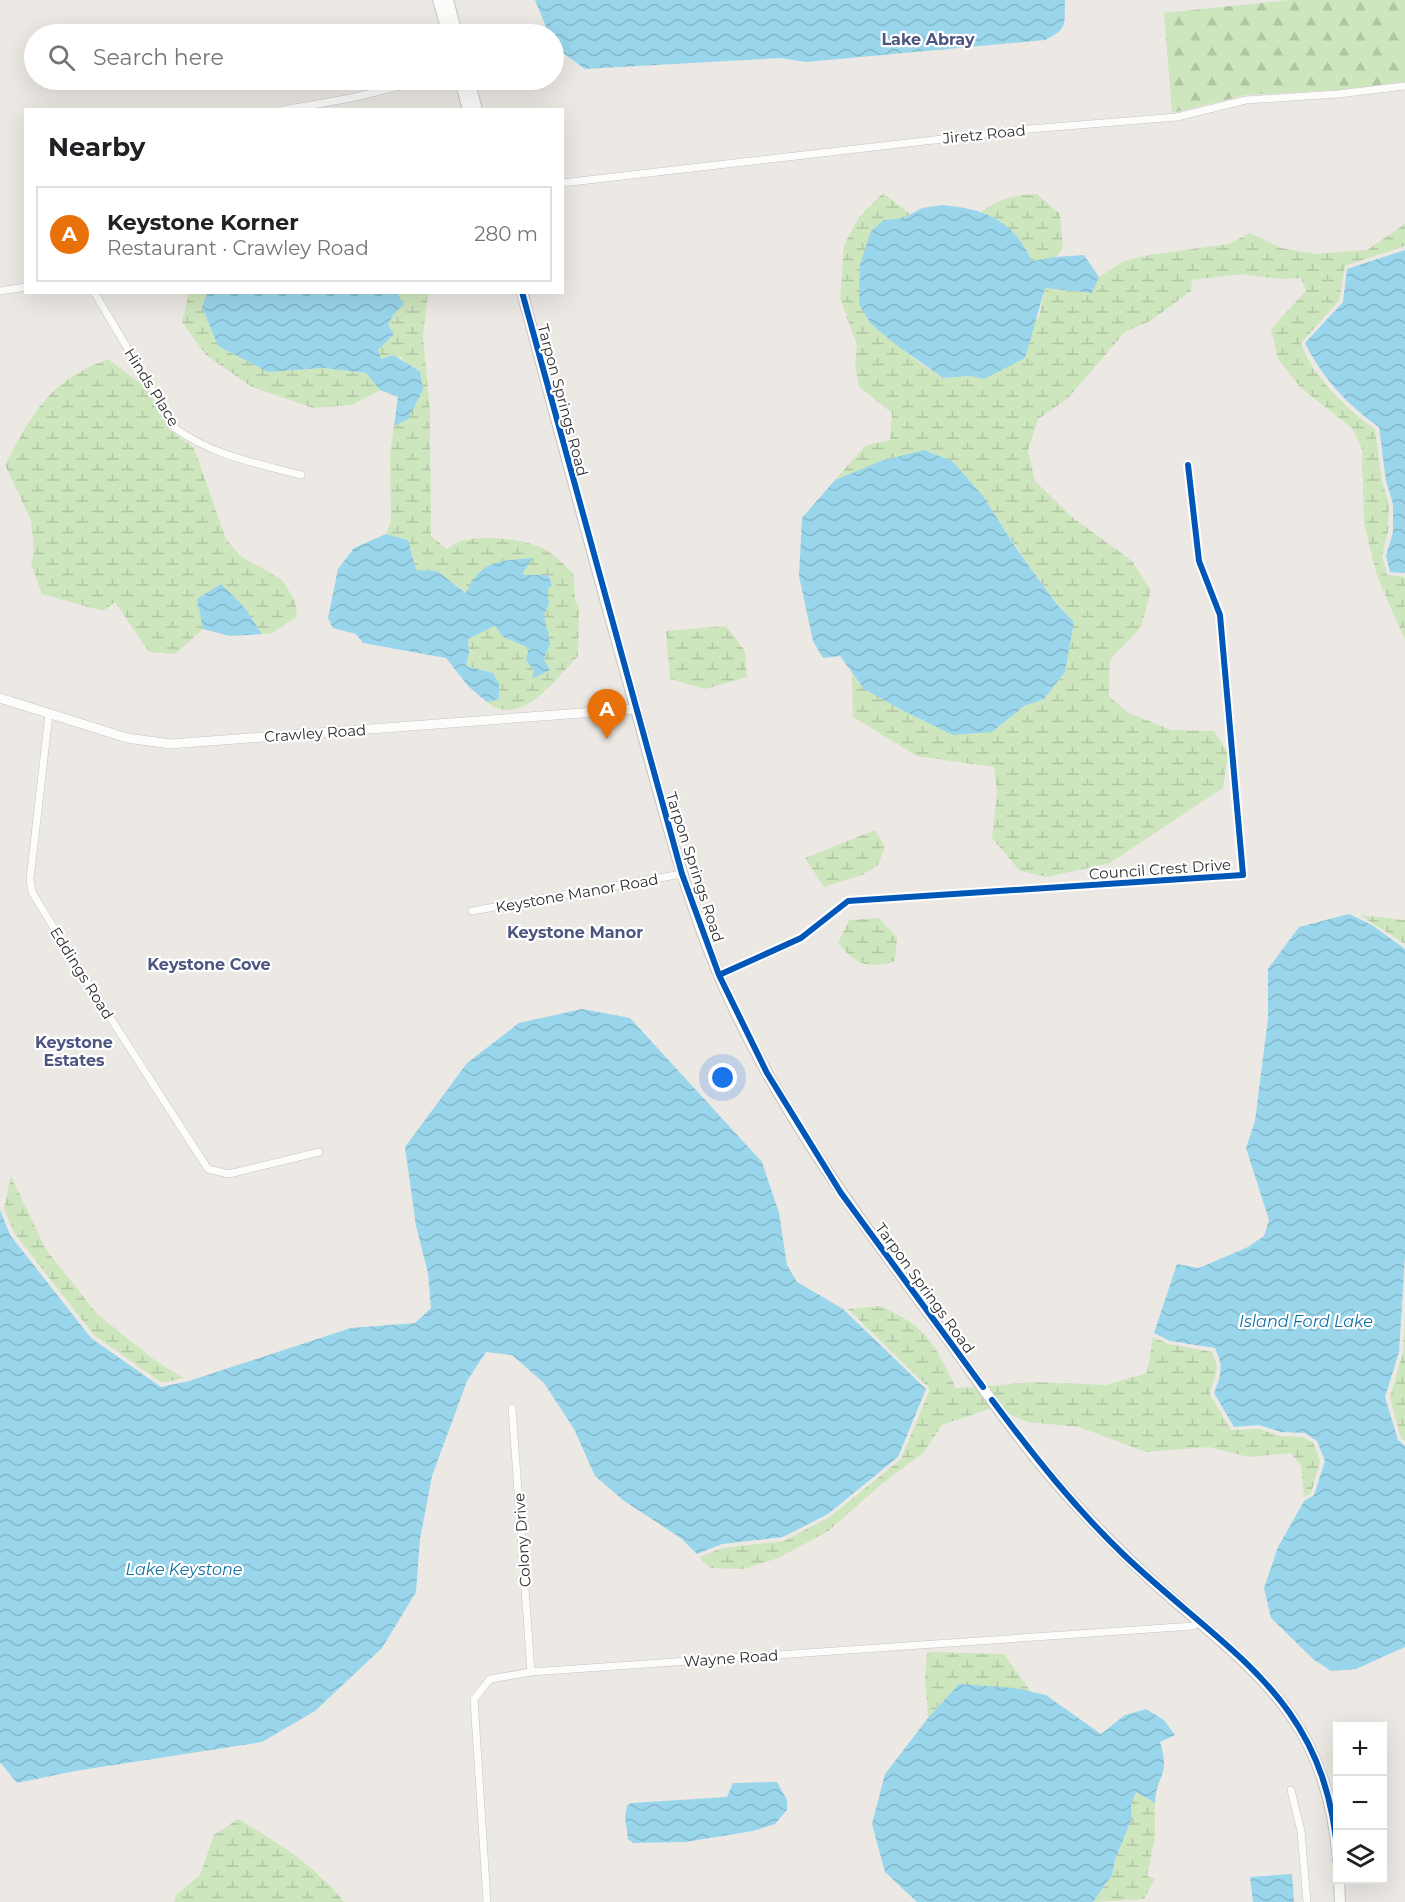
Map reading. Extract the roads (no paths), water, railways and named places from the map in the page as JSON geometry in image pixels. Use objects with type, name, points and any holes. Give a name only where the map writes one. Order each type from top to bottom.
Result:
[{"type":"main road","points":[[438,0],[445,24]]},
{"type":"main road","points":[[448,0],[454,24]]},
{"type":"main road","points":[[463,90],[467,108]]},
{"type":"main road","points":[[472,90],[476,108]]},
{"type":"main road","name":"Tarpon Springs Road","points":[[523,294],[682,874],[719,975],[767,1073],[835,1183],[1048,1474],[1124,1555],[1262,1677],[1298,1726],[1317,1763],[1334,1830]]},
{"type":"main road","points":[[1339,1884],[1340,1902]]},
{"type":"street","name":"Jiretz Road","points":[[564,183],[1029,129],[1168,118],[1246,100],[1338,94],[1405,86]]},
{"type":"street","points":[[294,108],[383,90]]},
{"type":"street","points":[[0,291],[24,286]]},
{"type":"street","name":"Hinds Place","points":[[95,294],[176,428],[196,443],[219,454],[301,475]]},
{"type":"street","name":"Council Crest Drive","points":[[719,975],[801,938],[848,901],[1243,875],[1220,615],[1199,561],[1188,465]]},
{"type":"street","name":"Crawley Road","points":[[0,698],[127,738],[170,744],[635,709]]},
{"type":"street","name":"Eddings Road","points":[[49,714],[30,879],[32,892],[80,971],[208,1168],[229,1174],[319,1152]]},
{"type":"street","name":"Keystone Manor Road","points":[[472,911],[682,874]]},
{"type":"street","name":"Colony Drive","points":[[512,1408],[531,1672]]},
{"type":"street","name":"Wayne Road","points":[[487,1902],[474,1699],[490,1679],[531,1672],[1181,1627],[1192,1626],[1200,1622]]},
{"type":"street","points":[[1291,1790],[1301,1831],[1306,1902]]},
{"type":"water","points":[[535,0],[1065,0],[1062,29],[1045,40],[806,62],[780,58],[585,69],[564,54],[564,24],[545,24]]},
{"type":"water","points":[[942,205],[972,210],[996,219],[1016,236],[1032,261],[1084,255],[1099,277],[1092,293],[1045,288],[1025,358],[984,379],[970,376],[943,378],[871,324],[859,304],[860,265],[871,231],[884,220],[904,218],[922,208]]},
{"type":"water","points":[[1405,250],[1405,573],[1390,572],[1386,556],[1393,532],[1393,504],[1386,481],[1379,427],[1337,390],[1319,368],[1305,343],[1343,302],[1347,269]]},
{"type":"water","points":[[207,294],[399,294],[404,304],[393,315],[388,325],[394,334],[378,350],[381,359],[393,355],[420,371],[423,390],[408,419],[394,426],[398,397],[380,390],[366,373],[323,368],[268,372],[218,346],[202,307]]},
{"type":"water","points":[[924,450],[952,461],[983,496],[1018,551],[1056,603],[1074,622],[1065,672],[1044,699],[1024,706],[992,732],[953,735],[900,709],[864,689],[840,656],[823,658],[813,641],[799,576],[802,518],[835,480],[881,461]]},
{"type":"water","points":[[386,534],[408,540],[416,570],[437,571],[466,593],[478,574],[492,564],[532,558],[522,575],[548,575],[552,585],[547,590],[549,603],[544,615],[550,644],[544,659],[550,670],[532,679],[534,671],[526,660],[529,648],[503,637],[495,626],[468,639],[469,652],[466,666],[493,673],[499,683],[499,699],[487,702],[469,687],[446,658],[363,643],[356,634],[333,628],[328,618],[338,569],[354,548]]},
{"type":"water","points":[[221,584],[245,608],[262,634],[230,636],[203,629],[197,599]]},
{"type":"water","name":"Island Ford Lake","points":[[1349,914],[1372,925],[1405,949],[1405,1256],[1399,1352],[1385,1397],[1398,1440],[1405,1446],[1405,1647],[1356,1669],[1331,1671],[1313,1659],[1271,1618],[1264,1588],[1278,1547],[1304,1501],[1314,1495],[1325,1461],[1317,1441],[1305,1433],[1281,1432],[1259,1425],[1234,1427],[1214,1393],[1220,1370],[1220,1360],[1215,1348],[1170,1341],[1154,1333],[1177,1264],[1199,1268],[1248,1247],[1264,1236],[1269,1220],[1246,1148],[1255,1121],[1268,1018],[1268,969],[1299,927]]},
{"type":"water","name":"Lake Keystone","points":[[582,1009],[630,1018],[762,1162],[779,1213],[787,1265],[797,1282],[843,1309],[926,1389],[898,1457],[828,1514],[783,1537],[722,1544],[697,1554],[682,1539],[623,1500],[595,1476],[574,1429],[544,1383],[512,1355],[486,1352],[467,1381],[432,1476],[420,1539],[416,1592],[382,1648],[315,1711],[262,1742],[75,1771],[17,1783],[0,1762],[0,1210],[10,1235],[91,1338],[161,1387],[189,1381],[351,1328],[415,1323],[431,1308],[428,1273],[416,1226],[405,1147],[467,1063],[519,1023]]},
{"type":"water","points":[[959,1684],[1015,1688],[1046,1695],[1101,1734],[1125,1715],[1146,1709],[1164,1720],[1175,1735],[1160,1742],[1164,1769],[1155,1803],[1136,1792],[1131,1805],[1132,1818],[1115,1860],[1112,1875],[1093,1902],[917,1902],[885,1872],[872,1824],[885,1774],[928,1718]]},
{"type":"water","points":[[777,1782],[787,1800],[787,1810],[775,1824],[753,1831],[685,1842],[633,1843],[628,1839],[625,1817],[627,1806],[631,1803],[727,1797],[733,1783]]},
{"type":"water","points":[[1292,1874],[1294,1902],[1253,1902],[1250,1877]]},
{"type":"place","name":"Keystone Korner","points":[[607,739]]},
{"type":"district","name":"Lake Abray","points":[[928,39]]},
{"type":"district","name":"Keystone Manor","points":[[575,932]]},
{"type":"district","name":"Keystone Cove","points":[[209,964]]},
{"type":"district","name":"Keystone Estates","points":[[74,1051]]}]
